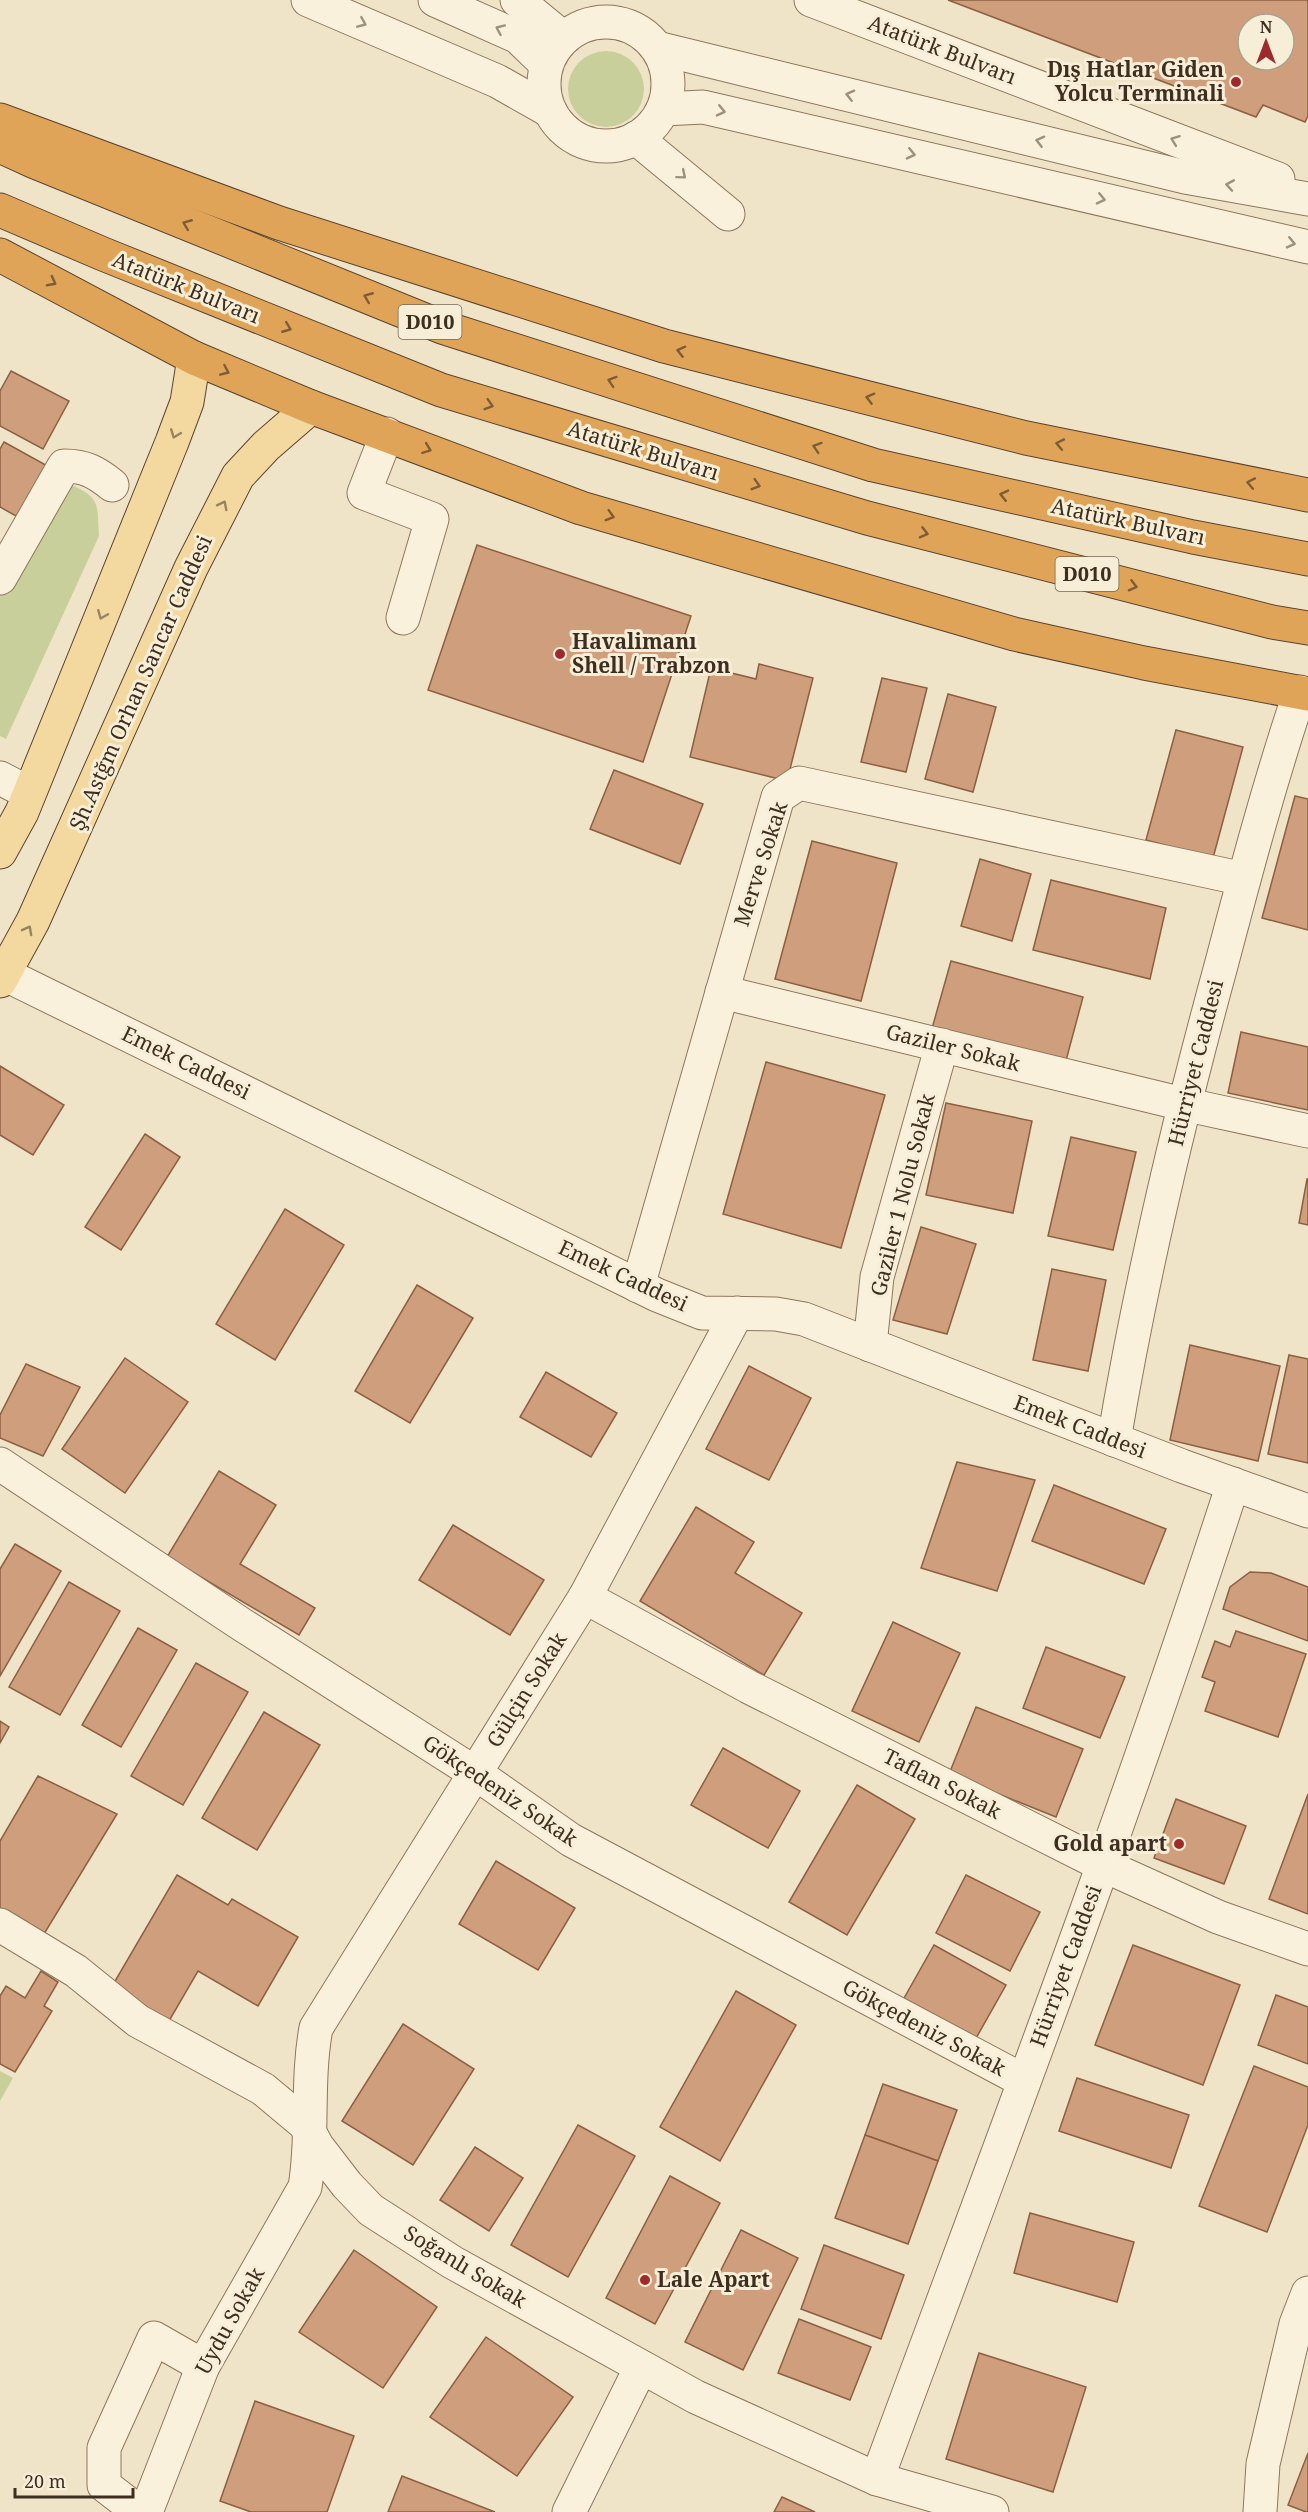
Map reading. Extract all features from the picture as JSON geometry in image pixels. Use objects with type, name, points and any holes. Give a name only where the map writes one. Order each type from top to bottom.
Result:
[{"type":"highway","points":[[0,120],[279,223],[664,346],[1026,438],[1308,495]]},
{"type":"highway","name":"Atatürk Bulvarı","points":[[0,146],[46,167],[442,327],[873,465],[1193,537],[1308,559]]},
{"type":"highway","name":"Atatürk Bulvarı","points":[[0,210],[114,259],[441,390],[867,518],[1272,622],[1308,628]]},
{"type":"highway","points":[[0,255],[194,358],[311,407],[581,508],[1014,634],[1144,663],[1304,693]]},
{"type":"main road","points":[[0,852],[29,793],[172,442],[187,402],[194,358]]},
{"type":"main road","name":"Şh.Astğm Orhan Sancar Caddesi","points":[[2,975],[33,921],[191,568],[238,476],[266,446],[311,407]]},
{"type":"street","points":[[308,0],[497,81],[550,111]]},
{"type":"street","points":[[435,0],[518,37],[554,50]]},
{"type":"street","points":[[517,0],[554,50]]},
{"type":"street","name":"Atatürk Bulvarı","points":[[811,0],[1308,190]]},
{"type":"street","points":[[617,11],[657,48],[666,67],[668,88],[663,109],[652,126],[636,138],[618,145],[597,145],[578,140],[561,128],[544,96],[543,80],[554,50],[579,28],[617,11]]},
{"type":"street","points":[[657,48],[1185,177],[1308,199]]},
{"type":"street","points":[[663,109],[703,107],[1308,247]]},
{"type":"street","points":[[636,138],[728,214]]},
{"type":"street","points":[[387,434],[364,493],[432,519],[403,618]]},
{"type":"street","points":[[0,578],[9,541],[64,466],[83,466],[112,485]]},
{"type":"street","name":"Hürriyet Caddesi","points":[[1114,1440],[1123,1387],[1183,1104],[1268,788],[1304,693]]},
{"type":"street","points":[[0,778],[29,793]]},
{"type":"street","name":"Merve Sokak","points":[[638,1286],[778,797],[799,783],[1244,879]]},
{"type":"street","name":"Emek Caddesi","points":[[2,975],[638,1286],[702,1312],[776,1314],[804,1319],[1114,1440],[1308,1511]]},
{"type":"street","name":"Gaziler Sokak","points":[[722,992],[1183,1104],[1308,1131]]},
{"type":"street","name":"Gaziler 1 Nolu Sokak","points":[[870,1345],[877,1277],[942,1045]]},
{"type":"street","name":"Gülçin Sokak","points":[[309,2133],[310,2062],[316,2028],[585,1598],[737,1312]]},
{"type":"street","name":"Gökçedeniz Sokak","points":[[0,1464],[241,1624],[475,1773],[571,1840],[1023,2081]]},
{"type":"street","name":"Hürriyet Caddesi","points":[[877,2479],[1103,1865],[1192,1611],[1233,1484]]},
{"type":"street","name":"Taflan Sokak","points":[[585,1598],[749,1687],[1103,1865],[1218,1917],[1308,1949]]},
{"type":"street","name":"Soğanlı Sokak","points":[[0,1925],[76,1971],[138,2021],[263,2089],[298,2118],[347,2185],[371,2210],[452,2262],[696,2397],[877,2479],[992,2512]]},
{"type":"street","name":"Uydu Sokak","points":[[146,2512],[203,2366],[305,2187],[309,2163],[309,2133]]},
{"type":"street","points":[[1260,2512],[1263,2464],[1296,2324],[1307,2296]]},
{"type":"street","points":[[139,2512],[104,2485],[104,2448],[154,2338],[203,2366]]},
{"type":"street","points":[[569,2512],[641,2367]]},
{"type":"green space","points":[[606,51],[621,54],[633,62],[641,74],[644,89],[641,104],[633,116],[621,124],[606,127],[591,124],[579,116],[571,104],[568,89],[571,74],[579,62],[591,54]]},
{"type":"green space","points":[[69,484],[87,493],[95,503],[99,536],[6,739],[0,736],[0,578]]},
{"type":"green space","points":[[0,2071],[13,2078],[0,2101]]},
{"type":"building","name":"Dış Hatlar Giden Yolcu Terminali","points":[[948,0],[1308,0],[1308,116],[1305,122],[1263,105],[1256,117]]},
{"type":"building","points":[[11,371],[69,401],[43,449],[0,426],[0,391]]},
{"type":"building","points":[[4,442],[53,469],[25,521],[0,507],[0,449]]},
{"type":"building","points":[[477,545],[691,616],[643,762],[428,690]]},
{"type":"building","points":[[759,664],[813,678],[787,781],[690,757],[711,668],[756,679]]},
{"type":"building","points":[[882,678],[927,688],[906,772],[861,762]]},
{"type":"building","points":[[948,694],[996,707],[973,792],[925,779]]},
{"type":"building","points":[[1176,730],[1243,747],[1213,858],[1146,840]]},
{"type":"building","points":[[614,770],[703,804],[680,864],[590,829]]},
{"type":"building","points":[[1295,796],[1308,799],[1308,930],[1262,918]]},
{"type":"building","points":[[812,841],[897,863],[861,1001],[775,979]]},
{"type":"building","points":[[980,859],[1031,874],[1012,941],[961,926]]},
{"type":"building","points":[[1051,880],[1166,908],[1150,979],[1033,950]]},
{"type":"building","points":[[951,961],[1083,997],[1064,1068],[931,1032]]},
{"type":"building","points":[[1241,1032],[1308,1047],[1308,1110],[1228,1093]]},
{"type":"building","points":[[766,1062],[885,1095],[841,1248],[723,1214]]},
{"type":"building","points":[[0,1066],[64,1105],[33,1155],[0,1135]]},
{"type":"building","points":[[946,1103],[1032,1121],[1013,1213],[926,1195]]},
{"type":"building","points":[[145,1134],[180,1157],[121,1250],[85,1227]]},
{"type":"building","points":[[1071,1137],[1136,1152],[1113,1250],[1048,1236]]},
{"type":"building","points":[[1308,1179],[1308,1225],[1299,1223]]},
{"type":"building","points":[[285,1209],[344,1245],[275,1360],[216,1324]]},
{"type":"building","points":[[921,1227],[976,1244],[947,1334],[893,1320]]},
{"type":"building","points":[[1052,1269],[1106,1280],[1088,1371],[1033,1360]]},
{"type":"building","points":[[417,1285],[473,1318],[410,1423],[355,1391]]},
{"type":"building","points":[[1190,1345],[1280,1366],[1258,1461],[1170,1440]]},
{"type":"building","points":[[1289,1355],[1308,1359],[1308,1463],[1268,1454]]},
{"type":"building","points":[[125,1358],[188,1402],[125,1493],[62,1449]]},
{"type":"building","points":[[26,1364],[80,1387],[43,1456],[0,1438],[0,1415]]},
{"type":"building","points":[[749,1366],[811,1398],[769,1480],[706,1449]]},
{"type":"building","points":[[546,1372],[617,1413],[591,1457],[520,1417]]},
{"type":"building","points":[[957,1462],[1035,1480],[997,1591],[921,1568]]},
{"type":"building","points":[[219,1471],[276,1505],[240,1564],[315,1608],[299,1635],[167,1557]]},
{"type":"building","points":[[1054,1485],[1166,1529],[1144,1584],[1032,1541]]},
{"type":"building","points":[[696,1507],[754,1542],[735,1573],[802,1613],[764,1675],[640,1601]]},
{"type":"building","points":[[453,1525],[544,1580],[510,1635],[419,1580]]},
{"type":"building","points":[[15,1544],[61,1571],[0,1676],[0,1569]]},
{"type":"building","points":[[1250,1572],[1271,1573],[1308,1587],[1308,1641],[1223,1609],[1230,1587]]},
{"type":"building","points":[[69,1582],[120,1611],[60,1715],[9,1687]]},
{"type":"building","points":[[893,1622],[960,1653],[919,1742],[852,1711]]},
{"type":"building","points":[[138,1628],[177,1650],[121,1747],[82,1725]]},
{"type":"building","points":[[1236,1631],[1306,1654],[1278,1737],[1205,1711],[1215,1682],[1202,1677],[1215,1641],[1230,1647]]},
{"type":"building","points":[[1046,1647],[1125,1677],[1100,1738],[1023,1708]]},
{"type":"building","points":[[196,1663],[248,1692],[183,1805],[131,1776]]},
{"type":"building","points":[[976,1707],[1083,1749],[1056,1817],[949,1774]]},
{"type":"building","points":[[264,1712],[320,1745],[257,1850],[202,1818]]},
{"type":"building","points":[[0,1721],[9,1727],[0,1743]]},
{"type":"building","points":[[723,1748],[800,1791],[768,1848],[691,1805]]},
{"type":"building","points":[[38,1776],[117,1814],[41,1939],[0,1914],[0,1841]]},
{"type":"building","points":[[857,1785],[915,1819],[847,1935],[789,1902]]},
{"type":"building","points":[[1308,1794],[1308,1914],[1269,1899]]},
{"type":"building","points":[[1176,1799],[1246,1826],[1224,1884],[1154,1858]]},
{"type":"building","points":[[496,1861],[575,1908],[538,1970],[459,1924]]},
{"type":"building","points":[[177,1875],[228,1905],[232,1899],[298,1937],[258,2006],[198,1971],[169,2021],[111,1988]]},
{"type":"building","points":[[966,1875],[1040,1912],[1010,1971],[936,1933]]},
{"type":"building","points":[[934,1945],[1006,1985],[975,2040],[903,2000]]},
{"type":"building","points":[[1133,1945],[1240,1985],[1203,2085],[1095,2045]]},
{"type":"building","points":[[41,1971],[58,1982],[44,2006],[52,2011],[15,2072],[0,2064],[0,1996],[6,1986],[25,1998]]},
{"type":"building","points":[[736,1991],[796,2025],[720,2161],[660,2127]]},
{"type":"building","points":[[1276,1995],[1308,2007],[1308,2064],[1258,2045]]},
{"type":"building","points":[[403,2024],[474,2069],[413,2165],[342,2121]]},
{"type":"building","points":[[1254,2066],[1308,2087],[1308,2125],[1267,2232],[1199,2206]]},
{"type":"building","points":[[1077,2078],[1189,2115],[1171,2168],[1059,2131]]},
{"type":"building","points":[[883,2084],[957,2110],[938,2161],[865,2135]]},
{"type":"building","points":[[578,2125],[635,2156],[568,2277],[511,2245]]},
{"type":"building","points":[[865,2135],[938,2161],[908,2244],[835,2218]]},
{"type":"building","points":[[475,2147],[523,2178],[489,2231],[440,2200]]},
{"type":"building","points":[[670,2176],[720,2203],[655,2324],[606,2298]]},
{"type":"building","points":[[1030,2213],[1134,2242],[1117,2302],[1014,2273]]},
{"type":"building","points":[[741,2230],[798,2258],[743,2370],[685,2342]]},
{"type":"building","points":[[824,2245],[904,2275],[881,2339],[801,2309]]},
{"type":"building","points":[[354,2250],[437,2307],[383,2388],[299,2332]]},
{"type":"building","points":[[799,2319],[871,2347],[850,2400],[778,2373]]},
{"type":"building","points":[[486,2337],[573,2397],[517,2476],[430,2417]]},
{"type":"building","points":[[979,2353],[1086,2387],[1053,2492],[946,2459]]},
{"type":"building","points":[[255,2401],[354,2436],[327,2512],[251,2512],[220,2501]]},
{"type":"building","points":[[1308,2453],[1308,2512],[1306,2512],[1288,2505]]},
{"type":"building","points":[[402,2476],[495,2512],[388,2512]]},
{"type":"building","points":[[782,2497],[815,2512],[774,2512]]},
{"type":"place","name":"Dış Hatlar Giden Yolcu Terminali","points":[[1236,82]]},
{"type":"place","name":"Havalimanı Shell / Trabzon","points":[[560,654]]},
{"type":"place","name":"Gold apart","points":[[1179,1844]]},
{"type":"place","name":"Lale Apart","points":[[645,2280]]}]
